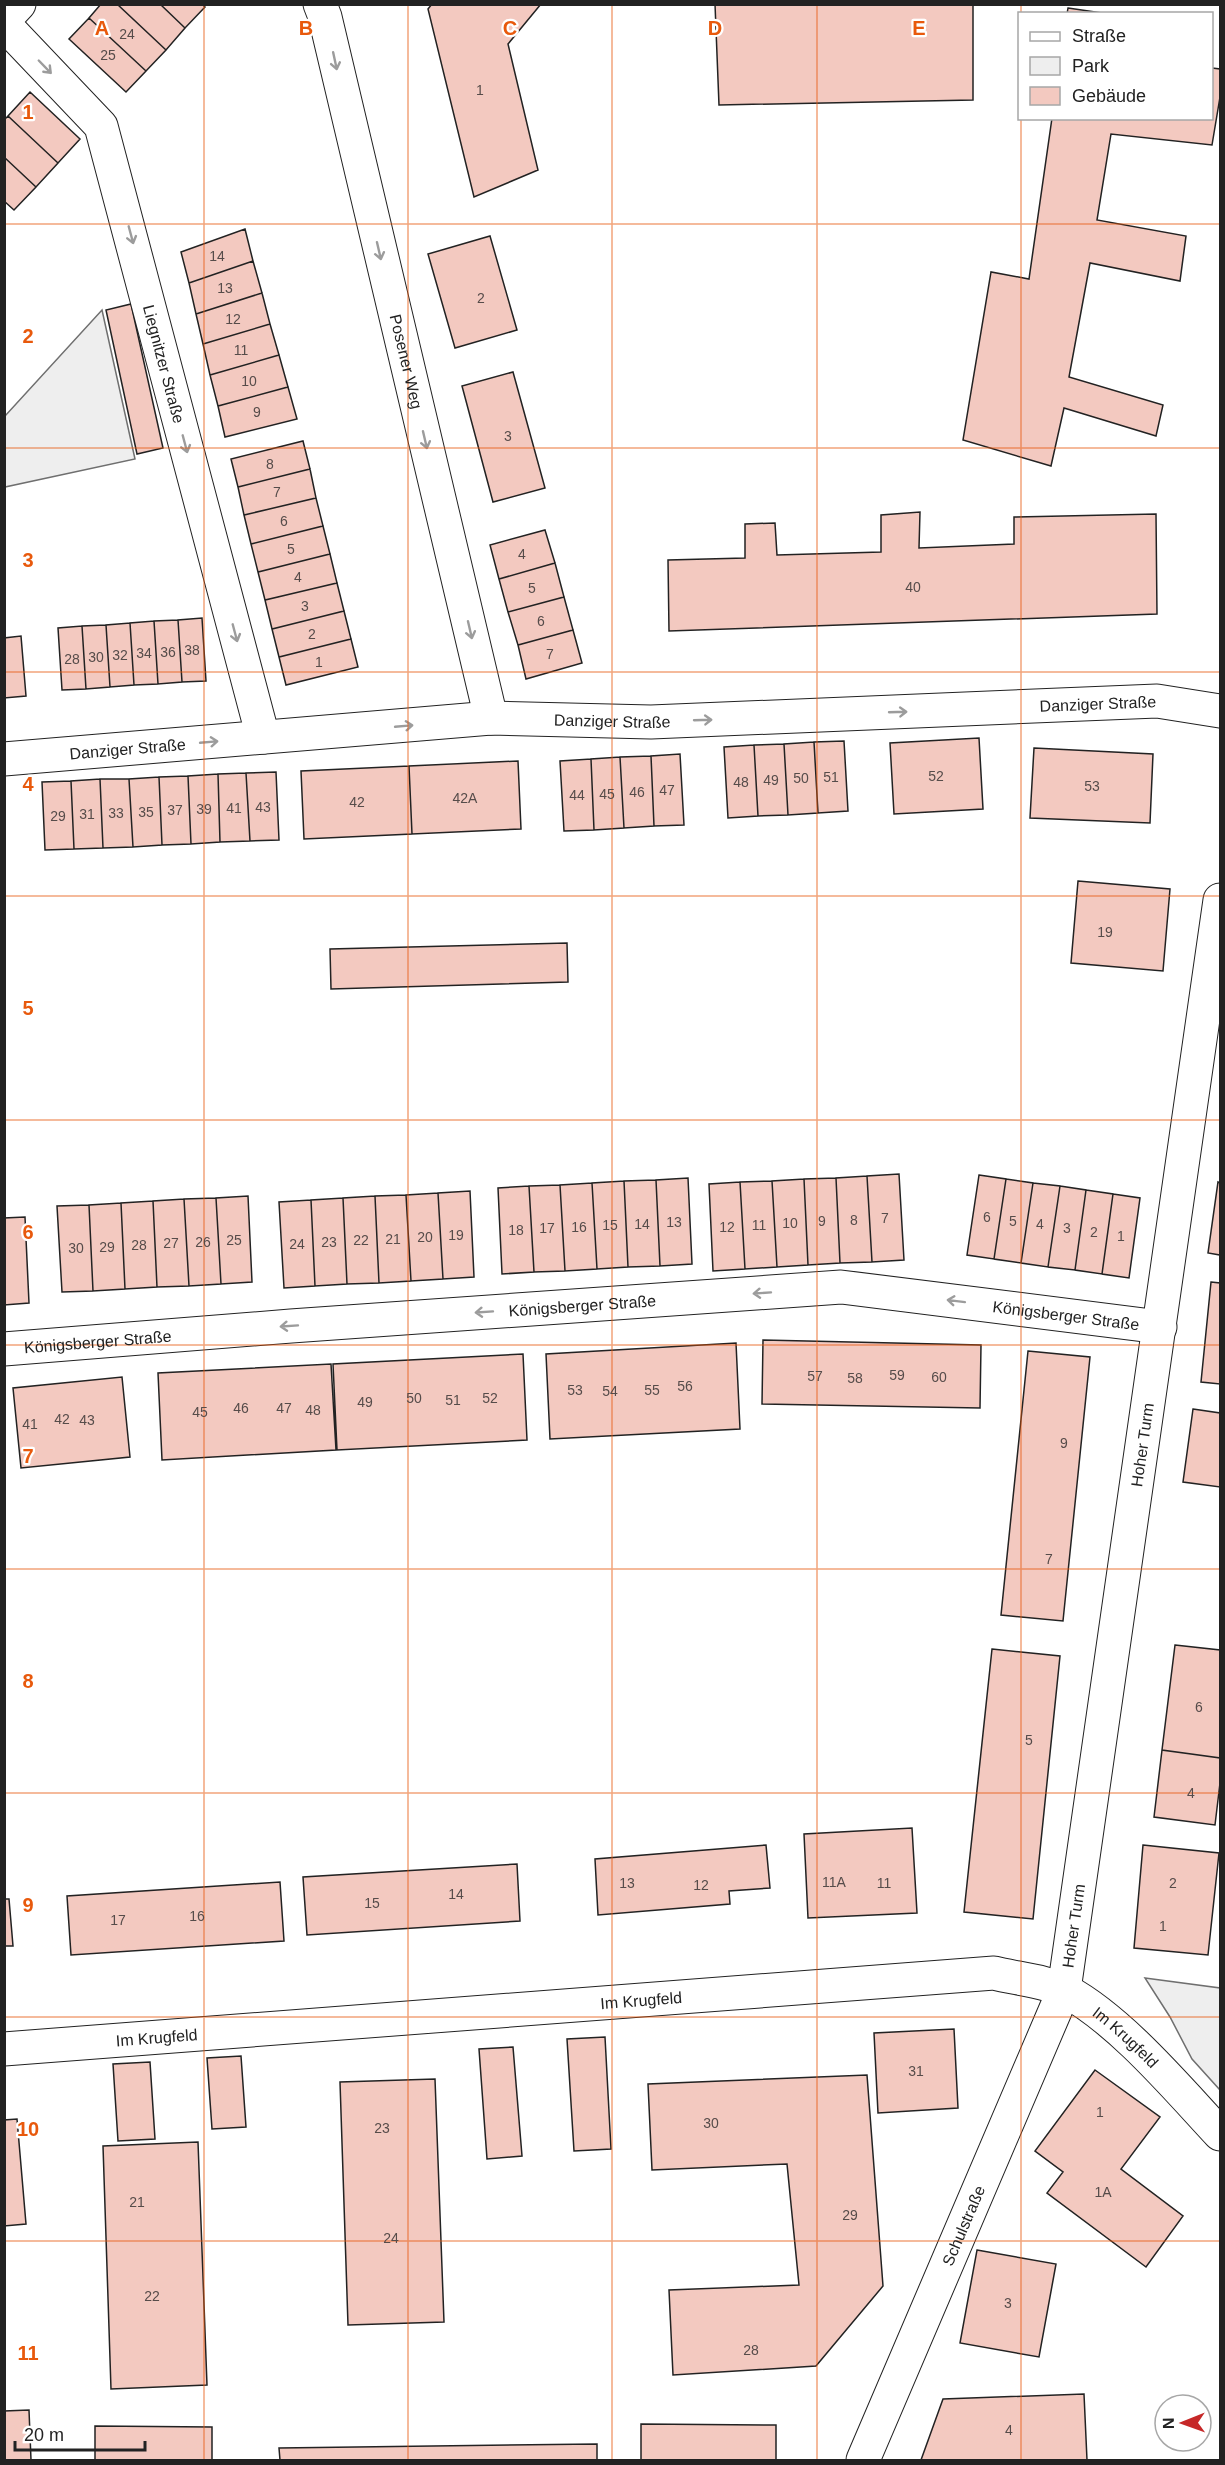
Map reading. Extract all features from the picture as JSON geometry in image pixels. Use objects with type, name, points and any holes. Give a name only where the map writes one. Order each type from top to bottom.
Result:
[{"type":"street","points":[[4,22],[19,4]]},
{"type":"street","name":"Posener Weg","points":[[320,4],[325,17],[492,718]]},
{"type":"street","name":"Liegnitzer Straße","points":[[4,22],[101,126],[263,737]]},
{"type":"street","name":"Danziger Straße","points":[[4,759],[492,718],[651,722],[1157,701],[1221,711]]},
{"type":"street","name":"Hoher Turm","points":[[1064,1990],[1221,900]]},
{"type":"street","name":"Königsberger Straße","points":[[4,1349],[841,1287],[1160,1327]]},
{"type":"street","name":"Im Krugfeld","points":[[4,2049],[994,1973],[1064,1990],[1103,2016],[1160,2070],[1221,2134]]},
{"type":"street","name":"Schulstraße","points":[[863,2460],[1064,1990]]},
{"type":"green space","points":[[102,310],[135,459],[5,487],[5,416]]},
{"type":"green space","points":[[1145,1978],[1220,1988],[1220,2090],[1192,2059],[1170,2017]]},
{"type":"building","points":[[101,4],[117,4],[166,50],[146,71],[89,18]]},
{"type":"building","points":[[117,4],[160,4],[185,28],[166,50]]},
{"type":"building","points":[[160,4],[202,4],[205,7],[185,28]]},
{"type":"building","points":[[432,4],[541,4],[508,44],[538,170],[474,197],[428,9]]},
{"type":"building","points":[[715,4],[973,4],[973,100],[719,105]]},
{"type":"building","points":[[1068,8],[1095,12],[1067,12]]},
{"type":"building","points":[[89,18],[146,71],[126,92],[69,39]]},
{"type":"building","points":[[1213,68],[1220,69],[1220,97],[1212,145],[1111,134],[1097,220],[1186,236],[1180,281],[1090,263],[1069,377],[1163,405],[1156,436],[1064,408],[1051,466],[963,440],[991,272],[1029,279],[1052,120],[1213,120]]},
{"type":"building","points":[[30,92],[80,139],[58,163],[8,116]]},
{"type":"building","points":[[8,116],[58,163],[36,187],[4,157],[4,120]]},
{"type":"building","points":[[4,157],[36,187],[14,210],[4,201]]},
{"type":"building","points":[[245,229],[253,261],[189,283],[181,252]]},
{"type":"building","points":[[490,236],[517,330],[455,348],[428,254]]},
{"type":"building","points":[[253,261],[262,293],[196,314],[189,283]]},
{"type":"building","points":[[262,293],[270,324],[203,344],[196,314]]},
{"type":"building","points":[[131,304],[163,448],[137,454],[106,310]]},
{"type":"building","points":[[270,324],[279,355],[210,375],[203,344]]},
{"type":"building","points":[[279,355],[288,387],[218,406],[210,375]]},
{"type":"building","points":[[513,372],[545,488],[493,502],[462,386]]},
{"type":"building","points":[[288,387],[297,419],[225,437],[218,406]]},
{"type":"building","points":[[303,441],[310,469],[238,487],[231,459]]},
{"type":"building","points":[[310,469],[316,498],[244,515],[238,487]]},
{"type":"building","points":[[316,498],[323,526],[251,544],[244,515]]},
{"type":"building","points":[[920,512],[919,548],[1014,544],[1014,517],[1156,514],[1157,614],[669,631],[668,560],[745,558],[745,524],[775,523],[777,555],[881,552],[881,515]]},
{"type":"building","points":[[323,526],[330,554],[258,572],[251,544]]},
{"type":"building","points":[[545,530],[555,563],[499,579],[490,545]]},
{"type":"building","points":[[330,554],[337,583],[265,600],[258,572]]},
{"type":"building","points":[[555,563],[564,597],[508,612],[499,579]]},
{"type":"building","points":[[337,583],[344,611],[272,629],[265,600]]},
{"type":"building","points":[[564,597],[573,630],[518,645],[508,612]]},
{"type":"building","points":[[344,611],[351,639],[279,657],[272,629]]},
{"type":"building","points":[[202,618],[206,681],[182,682],[178,620]]},
{"type":"building","points":[[178,620],[182,682],[158,684],[154,621]]},
{"type":"building","points":[[154,621],[158,684],[134,685],[130,623]]},
{"type":"building","points":[[130,623],[134,685],[110,687],[106,625]]},
{"type":"building","points":[[106,625],[110,687],[86,689],[82,626]]},
{"type":"building","points":[[82,626],[86,689],[62,690],[58,628]]},
{"type":"building","points":[[573,630],[582,663],[526,679],[518,645]]},
{"type":"building","points":[[21,636],[26,696],[4,698],[4,638]]},
{"type":"building","points":[[351,639],[358,667],[286,685],[279,657]]},
{"type":"building","points":[[979,738],[983,809],[894,814],[890,743]]},
{"type":"building","points":[[844,741],[848,811],[818,813],[814,742]]},
{"type":"building","points":[[814,742],[818,813],[788,815],[784,744]]},
{"type":"building","points":[[784,744],[788,815],[758,816],[754,745]]},
{"type":"building","points":[[754,745],[758,816],[728,818],[724,747]]},
{"type":"building","points":[[1034,748],[1153,754],[1150,823],[1030,818]]},
{"type":"building","points":[[680,754],[684,825],[654,826],[651,756]]},
{"type":"building","points":[[651,756],[654,826],[624,828],[620,757]]},
{"type":"building","points":[[620,757],[624,828],[594,830],[591,759]]},
{"type":"building","points":[[591,759],[594,830],[564,831],[560,761]]},
{"type":"building","points":[[518,761],[521,829],[412,834],[409,766]]},
{"type":"building","points":[[409,766],[412,834],[304,839],[301,771]]},
{"type":"building","points":[[276,772],[279,840],[250,841],[246,773]]},
{"type":"building","points":[[246,773],[250,841],[220,842],[218,774]]},
{"type":"building","points":[[218,774],[220,842],[191,844],[188,776]]},
{"type":"building","points":[[188,776],[191,844],[162,845],[159,777]]},
{"type":"building","points":[[159,777],[162,845],[133,847],[129,779]]},
{"type":"building","points":[[100,779],[103,848],[74,849],[71,781]]},
{"type":"building","points":[[100,779],[129,779],[133,847],[103,848]]},
{"type":"building","points":[[71,781],[74,849],[45,850],[42,782]]},
{"type":"building","points":[[1078,881],[1170,889],[1163,971],[1071,963]]},
{"type":"building","points":[[567,943],[568,982],[331,989],[330,949]]},
{"type":"building","points":[[899,1174],[904,1260],[872,1262],[867,1176]]},
{"type":"building","points":[[979,1175],[1006,1179],[994,1259],[967,1255]]},
{"type":"building","points":[[867,1176],[872,1262],[840,1263],[836,1178]]},
{"type":"building","points":[[688,1178],[692,1264],[660,1266],[656,1180]]},
{"type":"building","points":[[836,1178],[840,1263],[808,1265],[804,1179]]},
{"type":"building","points":[[804,1179],[808,1265],[777,1267],[772,1181]]},
{"type":"building","points":[[1006,1179],[1033,1183],[1021,1263],[994,1259]]},
{"type":"building","points":[[656,1180],[660,1266],[628,1267],[624,1181]]},
{"type":"building","points":[[624,1181],[628,1267],[597,1269],[592,1183]]},
{"type":"building","points":[[772,1181],[777,1267],[745,1269],[740,1182]]},
{"type":"building","points":[[740,1182],[745,1269],[713,1271],[709,1184]]},
{"type":"building","points":[[1218,1182],[1220,1183],[1220,1255],[1208,1253]]},
{"type":"building","points":[[592,1183],[597,1269],[565,1271],[560,1185]]},
{"type":"building","points":[[1033,1183],[1060,1186],[1048,1267],[1021,1263]]},
{"type":"building","points":[[560,1185],[565,1271],[534,1272],[529,1186]]},
{"type":"building","points":[[529,1186],[534,1272],[502,1274],[498,1188]]},
{"type":"building","points":[[1060,1186],[1086,1190],[1075,1270],[1048,1267]]},
{"type":"building","points":[[1086,1190],[1113,1194],[1102,1274],[1075,1270]]},
{"type":"building","points":[[470,1191],[474,1277],[443,1279],[438,1193]]},
{"type":"building","points":[[438,1193],[443,1279],[411,1281],[406,1195]]},
{"type":"building","points":[[1113,1194],[1140,1198],[1129,1278],[1102,1274]]},
{"type":"building","points":[[406,1195],[411,1281],[379,1283],[375,1196]]},
{"type":"building","points":[[248,1196],[252,1282],[221,1284],[216,1198]]},
{"type":"building","points":[[375,1196],[379,1283],[347,1284],[343,1198]]},
{"type":"building","points":[[216,1198],[221,1284],[189,1286],[184,1199]]},
{"type":"building","points":[[343,1198],[347,1284],[315,1286],[311,1200]]},
{"type":"building","points":[[184,1199],[189,1286],[157,1287],[153,1201]]},
{"type":"building","points":[[311,1200],[315,1286],[284,1288],[279,1202]]},
{"type":"building","points":[[153,1201],[157,1287],[125,1289],[121,1203]]},
{"type":"building","points":[[121,1203],[125,1289],[93,1291],[89,1205]]},
{"type":"building","points":[[89,1205],[93,1291],[62,1292],[57,1206]]},
{"type":"building","points":[[25,1217],[29,1303],[4,1305],[4,1218]]},
{"type":"building","points":[[1211,1282],[1220,1283],[1220,1384],[1201,1382]]},
{"type":"building","points":[[763,1340],[981,1345],[980,1408],[762,1404]]},
{"type":"building","points":[[736,1343],[740,1429],[550,1439],[546,1354]]},
{"type":"building","points":[[1028,1351],[1090,1357],[1063,1621],[1001,1615]]},
{"type":"building","points":[[523,1354],[527,1440],[337,1450],[333,1364]]},
{"type":"building","points":[[331,1364],[336,1450],[162,1460],[158,1373]]},
{"type":"building","points":[[122,1377],[130,1457],[21,1468],[13,1388]]},
{"type":"building","points":[[1193,1409],[1220,1413],[1220,1487],[1183,1482]]},
{"type":"building","points":[[1175,1645],[1220,1650],[1220,1758],[1162,1750]]},
{"type":"building","points":[[992,1649],[1060,1656],[1033,1919],[964,1912]]},
{"type":"building","points":[[1162,1750],[1220,1758],[1220,1783],[1215,1825],[1154,1817]]},
{"type":"building","points":[[912,1828],[917,1913],[808,1918],[804,1834]]},
{"type":"building","points":[[766,1845],[770,1888],[729,1891],[730,1904],[598,1915],[595,1859]]},
{"type":"building","points":[[1143,1845],[1219,1853],[1208,1955],[1134,1948]]},
{"type":"building","points":[[517,1864],[520,1921],[307,1935],[303,1877]]},
{"type":"building","points":[[280,1882],[284,1941],[71,1955],[67,1896]]},
{"type":"building","points":[[4,1899],[9,1899],[13,1946],[4,1946]]},
{"type":"building","points":[[954,2029],[958,2108],[878,2113],[874,2033]]},
{"type":"building","points":[[605,2037],[611,2149],[574,2151],[567,2039]]},
{"type":"building","points":[[513,2047],[522,2156],[487,2159],[479,2049]]},
{"type":"building","points":[[241,2056],[246,2127],[212,2129],[207,2058]]},
{"type":"building","points":[[150,2062],[155,2139],[118,2141],[113,2064]]},
{"type":"building","points":[[1095,2070],[1160,2117],[1121,2169],[1183,2216],[1146,2267],[1047,2193],[1063,2172],[1035,2151]]},
{"type":"building","points":[[867,2075],[883,2286],[816,2366],[673,2375],[669,2290],[799,2285],[787,2164],[652,2170],[648,2084]]},
{"type":"building","points":[[435,2079],[444,2322],[348,2325],[340,2082]]},
{"type":"building","points":[[17,2119],[26,2224],[4,2226],[4,2120]]},
{"type":"building","points":[[198,2142],[207,2385],[111,2389],[103,2146]]},
{"type":"building","points":[[977,2250],[1056,2264],[1039,2357],[960,2343]]},
{"type":"building","points":[[1084,2394],[1087,2460],[921,2460],[943,2399]]},
{"type":"building","points":[[29,2410],[31,2460],[4,2460],[4,2411]]},
{"type":"building","points":[[641,2424],[776,2425],[776,2460],[641,2460]]},
{"type":"building","points":[[95,2426],[212,2427],[212,2460],[95,2460]]},
{"type":"building","points":[[597,2444],[597,2460],[280,2460],[279,2448]]}]
